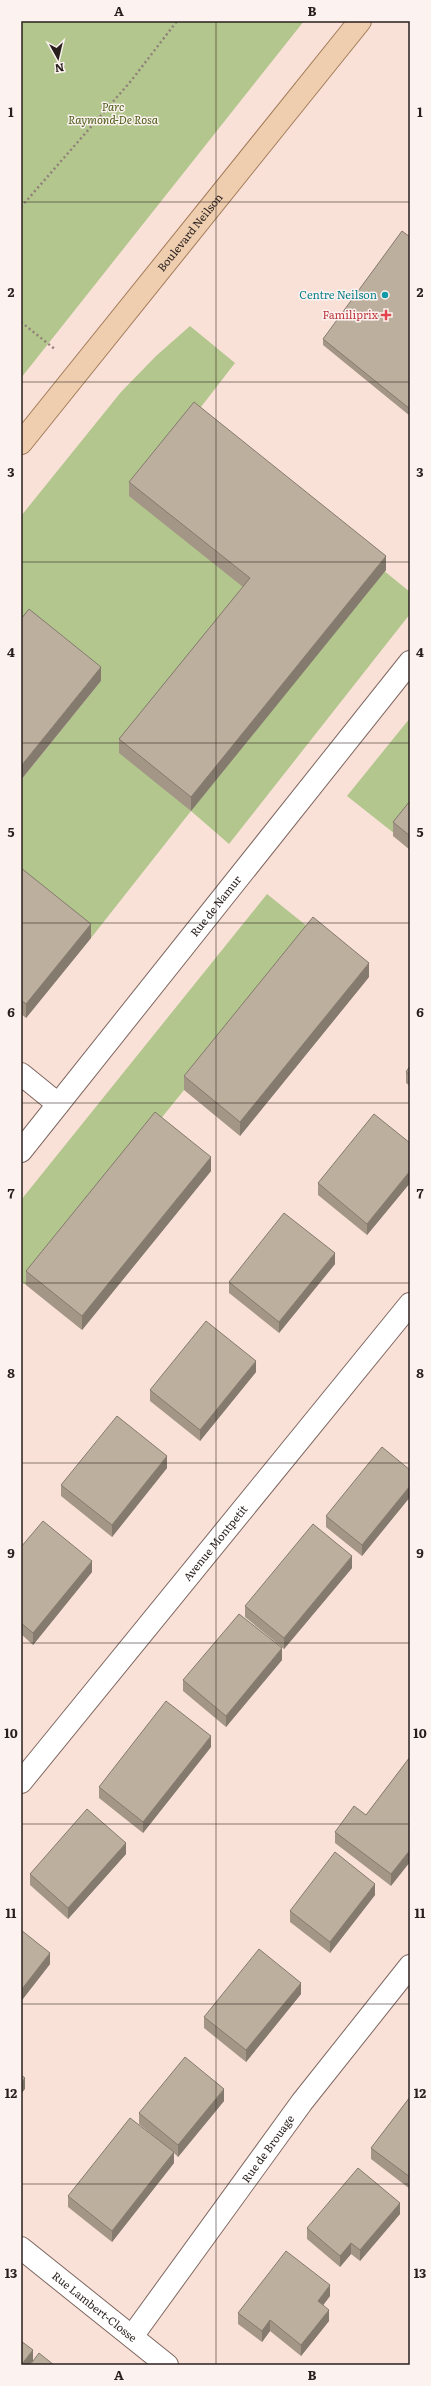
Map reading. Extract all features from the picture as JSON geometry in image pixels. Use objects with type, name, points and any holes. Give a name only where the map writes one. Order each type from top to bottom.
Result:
[{"type":"main road","name":"Boulevard Neilson","points":[[21,443],[360,21]]},
{"type":"street","name":"Rue de Namur","points":[[21,1151],[410,662]]},
{"type":"street","points":[[21,1074],[58,1104]]},
{"type":"street","name":"Avenue Montpetit","points":[[21,1782],[410,1304]]},
{"type":"street","name":"Rue de Brouage","points":[[132,2335],[302,2102],[410,1966]]},
{"type":"street","name":"Rue Lambert-Closse","points":[[21,2248],[132,2335],[167,2365]]},
{"type":"path","points":[[21,207],[131,81],[177,21]]},
{"type":"path","points":[[21,322],[79,369]]},
{"type":"green space","name":"Parc Raymond-De Rosa","points":[[21,21],[304,21],[21,378]]},
{"type":"green space","points":[[190,326],[235,363],[194,416],[410,592],[410,614],[229,844],[191,811],[91,938],[21,882],[21,780],[101,681],[21,633],[21,516],[121,392],[156,356]]},
{"type":"green space","points":[[410,718],[410,815],[395,834],[347,796]]},
{"type":"green space","points":[[267,894],[313,931],[26,1285],[21,1281],[21,1200]]},
{"type":"building","name":"Centre Neilson","points":[[402,231],[410,237],[410,409],[323,339]]},
{"type":"building","points":[[194,402],[386,556],[191,797],[119,739],[250,578],[129,482]]},
{"type":"building","points":[[29,609],[101,667],[21,766],[21,619]]},
{"type":"building","points":[[410,801],[410,836],[393,822]]},
{"type":"building","points":[[21,868],[91,924],[26,1004],[21,1000]]},
{"type":"building","points":[[313,917],[369,963],[240,1122],[184,1076]]},
{"type":"building","points":[[410,1066],[410,1075],[406,1072]]},
{"type":"building","points":[[155,1112],[211,1157],[82,1316],[26,1271]]},
{"type":"building","points":[[374,1114],[410,1143],[410,1171],[367,1224],[318,1183]]},
{"type":"building","points":[[284,1213],[335,1253],[279,1322],[229,1282]]},
{"type":"building","points":[[206,1321],[256,1361],[200,1430],[150,1390]]},
{"type":"building","points":[[117,1416],[167,1456],[112,1525],[61,1485]]},
{"type":"building","points":[[382,1447],[410,1470],[410,1486],[362,1545],[326,1516]]},
{"type":"building","points":[[43,1521],[92,1561],[33,1633],[21,1623],[21,1547]]},
{"type":"building","points":[[313,1524],[352,1556],[284,1638],[245,1606]]},
{"type":"building","points":[[239,1614],[282,1648],[226,1716],[183,1680]]},
{"type":"building","points":[[166,1701],[211,1736],[143,1822],[99,1787]]},
{"type":"building","points":[[410,1757],[410,1850],[391,1874],[335,1832],[354,1806],[366,1815]]},
{"type":"building","points":[[87,1809],[126,1843],[68,1908],[30,1874]]},
{"type":"building","points":[[335,1852],[375,1884],[330,1942],[290,1911]]},
{"type":"building","points":[[21,1930],[50,1953],[22,1989],[21,1988]]},
{"type":"building","points":[[259,1949],[301,1983],[246,2050],[204,2017]]},
{"type":"building","points":[[185,2057],[224,2089],[178,2145],[139,2113]]},
{"type":"building","points":[[21,2075],[25,2078],[21,2083]]},
{"type":"building","points":[[410,2097],[410,2177],[371,2148]]},
{"type":"building","points":[[130,2118],[174,2152],[112,2231],[68,2196]]},
{"type":"building","points":[[358,2168],[400,2203],[360,2250],[351,2243],[340,2256],[307,2228]]},
{"type":"building","points":[[286,2251],[330,2285],[318,2301],[329,2310],[301,2345],[270,2320],[262,2331],[238,2313]]},
{"type":"building","points":[[21,2341],[33,2350],[21,2365]]},
{"type":"building","points":[[39,2353],[54,2365],[30,2365]]},
{"type":"place","name":"Centre Neilson","points":[[385,295]]},
{"type":"place","name":"Familiprix","points":[[386,315]]}]
